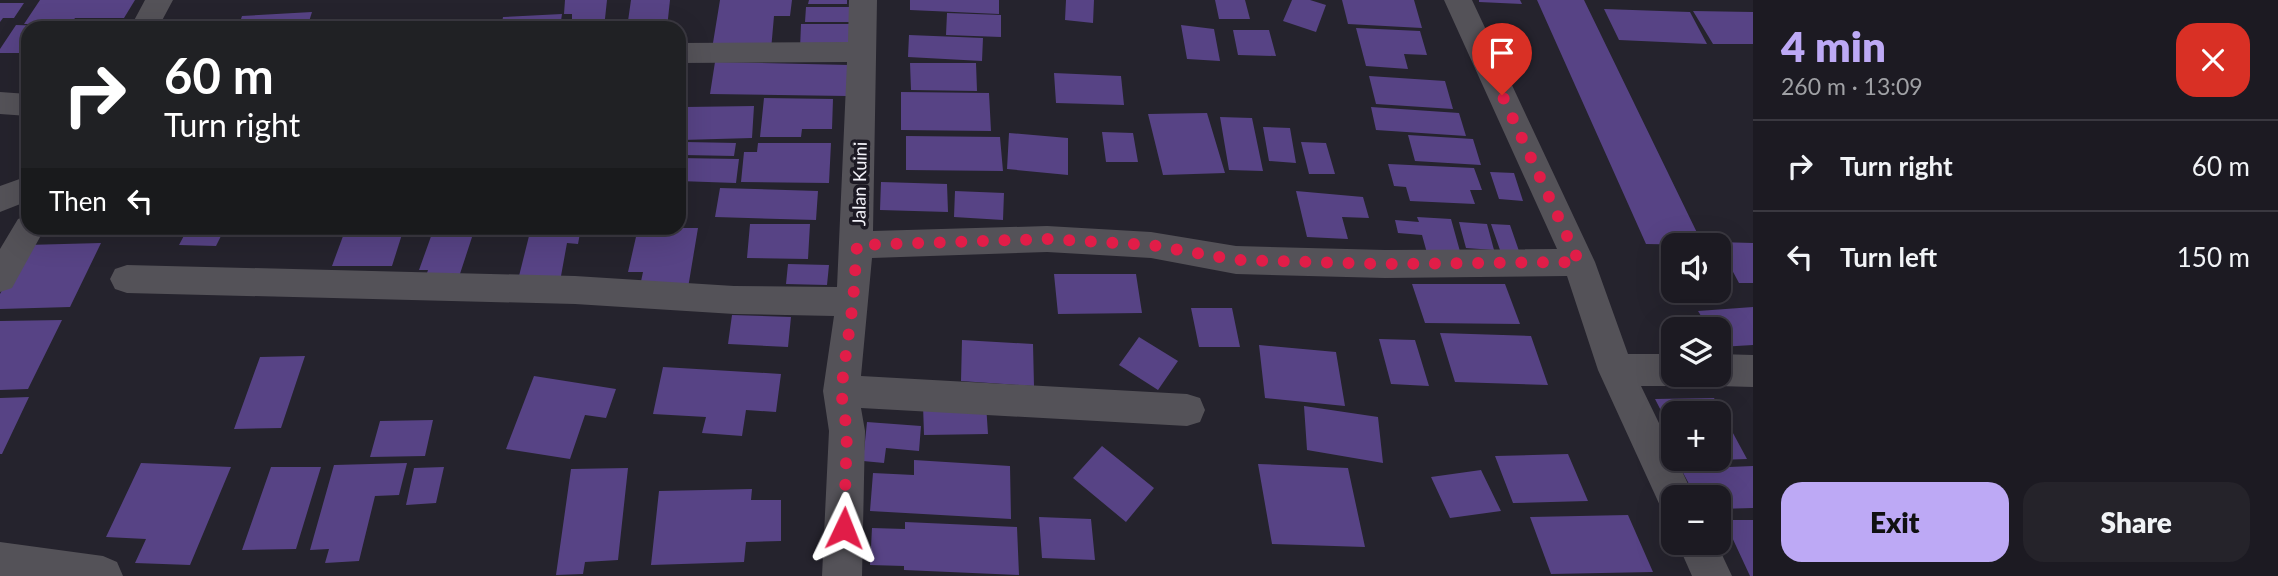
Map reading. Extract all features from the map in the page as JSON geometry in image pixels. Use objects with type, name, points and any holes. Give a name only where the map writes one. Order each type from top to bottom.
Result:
[{"type":"street","points":[[148,21],[159,0]]},
{"type":"street","name":"Jalan Kuini","points":[[842,576],[847,431],[841,391],[853,302],[857,245],[863,0]]},
{"type":"street","points":[[1458,0],[1579,262],[1616,370],[1669,485]]},
{"type":"street","points":[[686,53],[862,52]]},
{"type":"street","points":[[0,103],[21,104]]},
{"type":"street","points":[[0,199],[21,191]]},
{"type":"street","points":[[0,278],[25,235]]},
{"type":"street","points":[[857,245],[1047,239],[1151,245],[1236,260],[1384,264],[1579,262]]},
{"type":"street","points":[[127,279],[575,290],[734,300],[853,302]]},
{"type":"street","points":[[1616,370],[1661,370]]},
{"type":"street","points":[[1731,370],[1753,370]]},
{"type":"street","points":[[841,391],[1187,410]]},
{"type":"street","points":[[1702,555],[1712,576]]},
{"type":"street","points":[[0,562],[85,576],[103,576]]},
{"type":"building","points":[[40,0],[135,0],[124,18],[26,21]]},
{"type":"building","points":[[565,0],[607,0],[605,21],[572,20],[572,14],[564,14]]},
{"type":"building","points":[[631,0],[670,0],[668,21],[628,21]]},
{"type":"building","points":[[720,0],[792,0],[790,16],[774,16],[771,50],[712,49]]},
{"type":"building","points":[[809,0],[847,0],[847,4],[808,4]]},
{"type":"building","points":[[910,0],[999,0],[999,14],[910,10]]},
{"type":"building","points":[[1066,0],[1094,0],[1093,23],[1065,20]]},
{"type":"building","points":[[1215,0],[1245,0],[1250,19],[1219,19]]},
{"type":"building","points":[[1292,0],[1310,0],[1326,5],[1316,32],[1283,21]]},
{"type":"building","points":[[1342,0],[1414,0],[1422,28],[1348,24]]},
{"type":"building","points":[[1520,0],[1522,4],[1479,2]]},
{"type":"building","points":[[1537,0],[1584,0],[1697,233],[1661,233],[1661,244],[1646,244]]},
{"type":"building","points":[[0,3],[24,3],[14,18],[3,18],[0,22]]},
{"type":"building","points":[[806,7],[849,7],[849,22],[805,22]]},
{"type":"building","points":[[1604,9],[1690,12],[1707,44],[1619,40]]},
{"type":"building","points":[[1693,11],[1753,12],[1753,44],[1713,44]]},
{"type":"building","points":[[312,12],[309,21],[240,21],[242,16]]},
{"type":"building","points":[[947,13],[1001,15],[1001,37],[946,35]]},
{"type":"building","points":[[562,14],[561,21],[502,21],[503,17]]},
{"type":"building","points":[[801,24],[855,24],[854,48],[800,49]]},
{"type":"building","points":[[16,25],[21,25],[21,53],[0,53]]},
{"type":"building","points":[[1181,25],[1214,29],[1220,61],[1187,59]]},
{"type":"building","points":[[1356,28],[1420,31],[1427,55],[1404,54],[1408,69],[1366,66]]},
{"type":"building","points":[[1233,30],[1269,30],[1276,56],[1238,55]]},
{"type":"building","points":[[909,35],[983,38],[982,61],[908,57]]},
{"type":"building","points":[[715,62],[849,65],[847,96],[710,94]]},
{"type":"building","points":[[910,63],[976,63],[977,91],[911,90]]},
{"type":"building","points":[[1054,73],[1121,76],[1124,105],[1056,103]]},
{"type":"building","points":[[1369,76],[1445,81],[1453,109],[1376,104]]},
{"type":"building","points":[[901,92],[989,93],[991,131],[901,130]]},
{"type":"building","points":[[764,98],[833,99],[832,129],[802,129],[801,137],[760,137]]},
{"type":"building","points":[[754,106],[752,138],[686,140],[686,107]]},
{"type":"building","points":[[1371,107],[1459,113],[1466,136],[1376,130]]},
{"type":"building","points":[[1207,113],[1225,173],[1163,175],[1148,114]]},
{"type":"building","points":[[1220,117],[1252,118],[1263,171],[1229,170]]},
{"type":"building","points":[[1263,127],[1290,128],[1296,163],[1269,161]]},
{"type":"building","points":[[1102,132],[1133,133],[1138,162],[1106,162]]},
{"type":"building","points":[[1009,133],[1068,138],[1068,175],[1007,169]]},
{"type":"building","points":[[1408,135],[1473,139],[1481,165],[1415,161]]},
{"type":"building","points":[[906,136],[1000,137],[1003,171],[906,170]]},
{"type":"building","points":[[686,142],[736,143],[734,156],[686,155]]},
{"type":"building","points":[[1301,142],[1326,143],[1335,174],[1309,174]]},
{"type":"building","points":[[758,143],[831,143],[829,183],[741,182],[744,152],[757,152]]},
{"type":"building","points":[[686,158],[739,159],[736,183],[686,181]]},
{"type":"building","points":[[1388,164],[1474,168],[1482,190],[1470,190],[1475,204],[1410,201],[1406,187],[1394,186]]},
{"type":"building","points":[[1490,172],[1514,173],[1523,201],[1499,199]]},
{"type":"building","points":[[881,182],[947,184],[948,212],[880,210]]},
{"type":"building","points":[[720,188],[818,191],[816,220],[715,217]]},
{"type":"building","points":[[955,191],[1004,193],[1003,220],[954,217]]},
{"type":"building","points":[[1296,191],[1363,197],[1369,218],[1342,217],[1348,239],[1307,237]]},
{"type":"building","points":[[1417,217],[1451,219],[1461,255],[1427,253],[1422,235],[1398,233],[1395,220],[1419,222]]},
{"type":"building","points":[[1459,222],[1487,224],[1494,250],[1466,248]]},
{"type":"building","points":[[750,224],[810,224],[808,259],[747,258]]},
{"type":"building","points":[[1491,224],[1510,225],[1519,251],[1500,250]]},
{"type":"building","points":[[686,228],[698,228],[688,288],[640,286],[643,272],[628,272],[636,235],[686,235]]},
{"type":"building","points":[[184,235],[222,235],[216,246],[179,245]]},
{"type":"building","points":[[343,235],[402,235],[392,266],[332,266]]},
{"type":"building","points":[[432,235],[473,235],[457,283],[424,282],[428,270],[419,270]]},
{"type":"building","points":[[529,235],[580,235],[578,244],[567,243],[561,276],[519,276]]},
{"type":"building","points":[[1731,242],[1753,243],[1753,283],[1739,283],[1731,268]]},
{"type":"building","points":[[101,243],[70,307],[0,309],[0,294],[26,245]]},
{"type":"building","points":[[788,264],[829,265],[827,285],[786,284]]},
{"type":"building","points":[[1054,274],[1136,274],[1142,313],[1058,314]]},
{"type":"building","points":[[1412,284],[1505,284],[1520,324],[1425,323]]},
{"type":"building","points":[[1753,307],[1753,345],[1731,346],[1731,317],[1702,317],[1698,311]]},
{"type":"building","points":[[1191,308],[1232,308],[1240,347],[1199,347]]},
{"type":"building","points":[[732,315],[791,317],[788,347],[728,344]]},
{"type":"building","points":[[62,320],[28,389],[0,390],[0,321]]},
{"type":"building","points":[[1440,333],[1531,336],[1548,385],[1455,382]]},
{"type":"building","points":[[1139,337],[1178,361],[1158,390],[1119,365]]},
{"type":"building","points":[[1379,339],[1415,340],[1429,386],[1391,384]]},
{"type":"building","points":[[962,340],[1033,344],[1034,386],[961,381]]},
{"type":"building","points":[[1259,345],[1336,352],[1345,406],[1265,398]]},
{"type":"building","points":[[305,356],[281,428],[234,429],[260,357]]},
{"type":"building","points":[[663,367],[781,374],[776,412],[746,410],[742,436],[702,433],[706,417],[653,414]]},
{"type":"building","points":[[534,376],[616,389],[606,418],[585,415],[570,459],[506,449]]},
{"type":"building","points":[[29,397],[2,454],[0,454],[0,398]]},
{"type":"building","points":[[1714,398],[1716,401],[1661,401],[1661,411],[1655,399]]},
{"type":"building","points":[[986,404],[988,434],[924,435],[923,405]]},
{"type":"building","points":[[1304,406],[1378,417],[1383,463],[1307,450]]},
{"type":"building","points":[[433,420],[425,456],[370,457],[380,421]]},
{"type":"building","points":[[867,422],[921,426],[919,451],[886,448],[884,463],[863,461]]},
{"type":"building","points":[[1731,429],[1747,459],[1731,460]]},
{"type":"building","points":[[1102,446],[1154,488],[1126,522],[1073,478]]},
{"type":"building","points":[[1568,454],[1588,501],[1513,503],[1495,456]]},
{"type":"building","points":[[914,460],[1010,466],[1011,519],[870,511],[873,473],[914,475]]},
{"type":"building","points":[[141,463],[231,467],[190,565],[135,563],[146,539],[106,537]]},
{"type":"building","points":[[407,463],[399,495],[375,496],[359,561],[325,563],[329,549],[310,550],[334,465]]},
{"type":"building","points":[[1258,464],[1348,468],[1365,547],[1272,544]]},
{"type":"building","points":[[1753,466],[1753,508],[1731,509],[1731,485],[1690,485],[1682,471],[1731,471],[1731,467]]},
{"type":"building","points":[[271,467],[321,467],[296,549],[242,550]]},
{"type":"building","points":[[444,467],[436,503],[406,505],[414,468]]},
{"type":"building","points":[[628,468],[618,560],[585,562],[583,574],[556,575],[571,469]]},
{"type":"building","points":[[1481,470],[1501,511],[1450,518],[1431,477]]},
{"type":"building","points":[[752,489],[751,500],[781,500],[781,541],[746,542],[744,562],[651,565],[659,491]]},
{"type":"building","points":[[1628,515],[1653,572],[1551,574],[1530,517]]},
{"type":"building","points":[[1039,517],[1091,519],[1095,560],[1042,558]]},
{"type":"building","points":[[1731,520],[1753,520],[1753,576],[1750,576],[1731,535]]},
{"type":"building","points":[[905,522],[1017,527],[1019,575],[904,570],[904,566],[870,565],[872,528],[905,529]]},
{"type":"route","points":[[844,528],[847,431],[841,391],[853,302],[857,245],[1047,239],[1151,245],[1236,260],[1384,264],[1579,262],[1502,95]]}]
